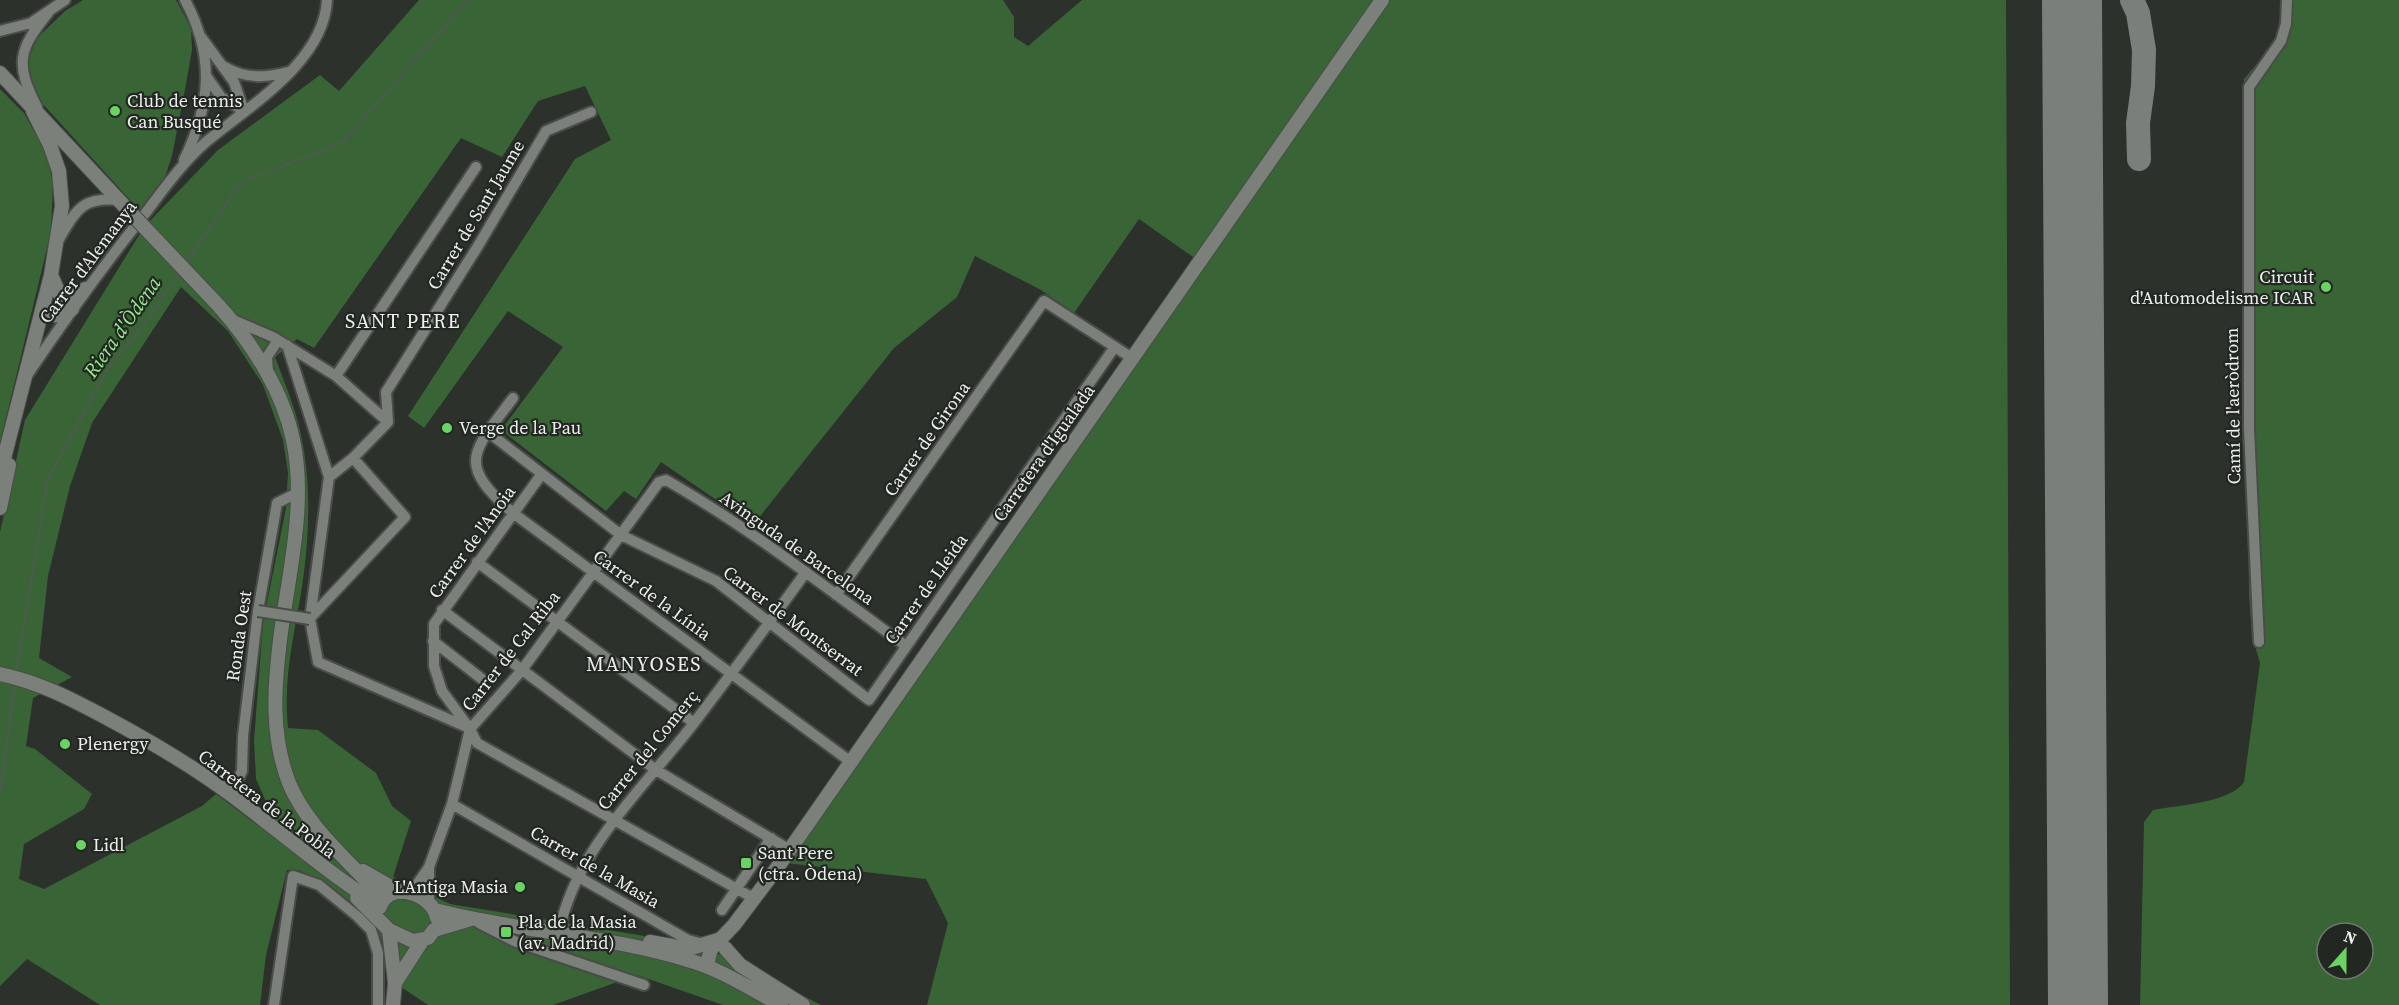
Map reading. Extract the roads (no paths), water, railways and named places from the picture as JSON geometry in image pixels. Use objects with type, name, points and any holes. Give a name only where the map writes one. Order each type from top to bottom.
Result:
[{"type":"street","points":[[0,31],[31,23],[65,0]]},
{"type":"street","name":"Carrer d'Alemanya","points":[[185,0],[201,37],[234,82],[244,111]]},
{"type":"street","name":"Carrer d'Alemanya","points":[[85,289],[180,169],[203,144],[301,63],[322,25],[327,0]]},
{"type":"street","name":"Carretera d'Igualada","points":[[709,967],[717,961],[715,944],[755,899],[790,850],[1382,0]]},
{"type":"street","name":"Camí de l'aeròdrom","points":[[2259,642],[2249,439],[2249,87],[2281,41],[2286,24],[2287,0]]},
{"type":"street","points":[[45,122],[22,71],[22,54],[34,30],[48,13]]},
{"type":"street","name":"Carrer d'Alemanya","points":[[180,169],[202,120],[207,77],[201,37]]},
{"type":"street","points":[[222,66],[234,73],[266,77],[290,72]]},
{"type":"street","points":[[0,73],[33,111],[230,319],[268,375],[293,440],[297,494],[275,682],[274,717],[290,784],[326,839],[356,867],[382,903],[395,983],[393,1003],[378,1002],[378,953],[370,930],[357,916],[319,885],[293,876],[274,1005]]},
{"type":"street","points":[[207,77],[221,97],[244,111]]},
{"type":"street","points":[[0,474],[27,377],[51,274],[59,239],[62,206],[59,171],[50,145],[33,111]]},
{"type":"street","name":"Carrer de Sant Jaume","points":[[388,422],[386,392],[478,246],[546,131],[591,112]]},
{"type":"street","points":[[336,376],[476,167]]},
{"type":"street","points":[[59,239],[78,209],[96,198],[124,205]]},
{"type":"street","points":[[51,274],[59,292],[69,304]]},
{"type":"street","points":[[42,310],[69,304],[85,289]]},
{"type":"street","name":"Carrer de Girona","points":[[836,595],[1044,301],[1114,348]]},
{"type":"street","name":"Carrer d'Alemanya","points":[[27,377],[69,304]]},
{"type":"street","points":[[230,319],[282,342],[336,376],[388,422],[353,458],[329,477]]},
{"type":"street","points":[[268,375],[267,357],[282,342]]},
{"type":"street","points":[[282,342],[329,477],[310,619],[318,662],[471,729]]},
{"type":"street","points":[[1114,348],[1132,358]]},
{"type":"street","name":"Carrer de Lleida","points":[[869,700],[1114,348]]},
{"type":"street","name":"Carrer de la Línia","points":[[513,398],[479,445],[476,460],[479,476],[487,490],[513,513],[851,762]]},
{"type":"street","points":[[0,508],[16,429],[15,421]]},
{"type":"street","name":"Carrer de Montserrat","points":[[488,432],[621,535],[716,581],[869,700]]},
{"type":"street","points":[[310,619],[405,517],[353,458]]},
{"type":"street","name":"Carrer de l'Anoia","points":[[541,475],[434,624],[434,666],[442,691],[471,729],[477,743],[755,899]]},
{"type":"street","name":"Avinguda de Barcelona","points":[[666,480],[806,572],[906,646]]},
{"type":"street","name":"Carrer de Cal Riba","points":[[406,892],[429,867],[452,804],[471,729],[522,670],[659,482],[666,480]]},
{"type":"street","name":"Ronda Oest","points":[[231,794],[242,771],[243,736],[258,611],[277,503],[297,494]]},
{"type":"street","points":[[477,562],[694,723]]},
{"type":"street","name":"Carrer del Comerç","points":[[560,925],[580,876],[612,819],[694,723],[806,572]]},
{"type":"street","points":[[442,610],[656,770],[790,850]]},
{"type":"street","points":[[258,611],[310,619]]},
{"type":"street","points":[[433,641],[482,679]]},
{"type":"street","name":"Carretera de la Pobla","points":[[0,674],[29,680],[62,694],[150,741],[231,794],[333,876],[382,903]]},
{"type":"street","name":"Carrer de la Masia","points":[[452,804],[688,940],[715,944]]},
{"type":"street","points":[[722,910],[771,838]]},
{"type":"street","points":[[356,867],[432,906],[471,919],[514,941],[644,985]]},
{"type":"street","name":"Carrer de Cal Riba","points":[[429,867],[432,906]]},
{"type":"street","points":[[333,876],[386,927],[403,938],[422,941]]},
{"type":"street","points":[[382,903],[406,892]]},
{"type":"street","points":[[432,906],[434,930]]},
{"type":"street","points":[[395,983],[422,941],[434,930],[471,919],[560,925],[709,967],[781,1005]]},
{"type":"street","points":[[628,945],[650,942],[688,949],[715,944],[740,965],[803,1005]]},
{"type":"waterway","name":"Riera d'Òdena","points":[[185,264],[237,188],[252,177],[344,141],[468,0]]},
{"type":"waterway","name":"Riera d'Òdena","points":[[16,674],[47,481],[105,373],[148,319],[179,272]]},
{"type":"waterway","name":"Riera d'Òdena","points":[[0,792],[15,683]]},
{"type":"place","name":"Club de tennis Can Busqué","points":[[115,111]]},
{"type":"place","name":"Circuit d'Automodelisme ICAR","points":[[2326,287]]},
{"type":"place","name":"Verge de la Pau","points":[[447,428]]},
{"type":"place","name":"Plenergy","points":[[65,744]]},
{"type":"place","name":"Lidl","points":[[81,845]]},
{"type":"place","name":"Sant Pere (ctra. Òdena)","points":[[746,863]]},
{"type":"place","name":"L'Antiga Masia","points":[[520,887]]},
{"type":"place","name":"Pla de la Masia (av. Madrid)","points":[[506,932]]},
{"type":"district","name":"SANT PERE","points":[[403,321]]},
{"type":"district","name":"MANYOSES","points":[[644,664]]}]
